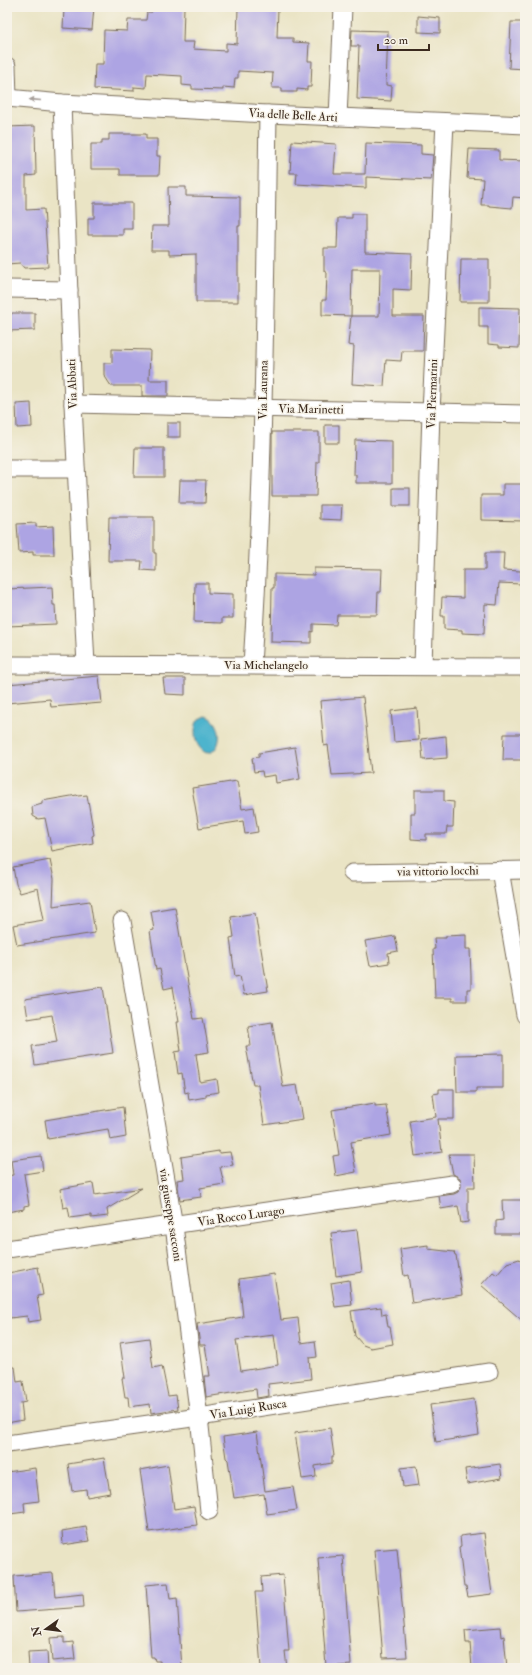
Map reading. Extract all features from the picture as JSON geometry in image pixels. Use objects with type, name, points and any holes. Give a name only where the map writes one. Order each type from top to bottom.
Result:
[{"type":"street","points":[[338,117],[343,7]]},
{"type":"street","points":[[7,66],[8,98]]},
{"type":"street","name":"Via delle Belle Arti","points":[[8,98],[62,103],[268,114],[525,125]]},
{"type":"street","name":"Via Abbati","points":[[62,103],[73,404],[86,665]]},
{"type":"street","name":"Via Laurana","points":[[252,665],[257,591],[263,408],[268,114]]},
{"type":"street","name":"Via Piermarini","points":[[423,666],[431,412],[445,122]]},
{"type":"street","points":[[7,289],[69,290]]},
{"type":"street","name":"Via Marinetti","points":[[73,404],[525,414]]},
{"type":"street","points":[[7,469],[76,470]]},
{"type":"street","name":"Via Michelangelo","points":[[7,665],[525,667]]},
{"type":"street","points":[[500,870],[525,1016]]},
{"type":"street","name":"via vittorio locchi","points":[[352,873],[525,870]]},
{"type":"street","name":"via giuseppe sacconi","points":[[122,921],[174,1226],[199,1417],[209,1511]]},
{"type":"street","name":"Via Rocco Lurago","points":[[7,1249],[174,1226],[452,1184]]},
{"type":"street","name":"Via Luigi Rusca","points":[[7,1444],[199,1417],[489,1372]]},
{"type":"water","points":[[206,716],[211,718],[215,723],[218,728],[219,735],[217,747],[213,751],[207,753],[200,748],[195,734],[198,720]]},
{"type":"building","points":[[81,7],[94,7],[92,30],[63,28],[64,8],[80,9]]},
{"type":"building","points":[[152,7],[184,7],[183,42],[194,42],[193,49],[226,51],[226,43],[237,44],[238,7],[278,8],[277,38],[293,38],[293,42],[309,43],[308,61],[312,61],[311,87],[307,87],[307,90],[297,89],[297,92],[282,92],[282,88],[272,88],[273,73],[238,71],[238,78],[235,78],[234,88],[223,87],[223,90],[192,89],[192,86],[182,85],[182,76],[147,74],[146,88],[134,87],[134,91],[94,89],[95,64],[103,64],[104,30],[127,31],[128,20],[146,20],[147,12],[152,12]]},
{"type":"building","points":[[418,16],[440,18],[440,33],[418,32]]},
{"type":"building","points":[[511,22],[525,22],[525,69],[509,68]]},
{"type":"building","points":[[352,30],[388,31],[386,85],[392,86],[391,101],[357,99],[359,46],[351,46]]},
{"type":"building","points":[[35,126],[36,175],[26,176],[26,210],[44,209],[48,267],[24,268],[20,263],[7,264],[7,127]]},
{"type":"building","points":[[109,134],[146,134],[146,139],[157,139],[157,156],[160,156],[159,175],[120,175],[120,169],[91,169],[91,144],[102,144],[102,140],[109,140]]},
{"type":"building","points":[[292,141],[336,144],[334,174],[365,174],[366,143],[421,145],[421,154],[433,155],[431,180],[366,177],[366,188],[296,184],[297,173],[290,173]]},
{"type":"building","points":[[469,149],[499,150],[499,160],[525,161],[525,198],[513,197],[512,208],[481,205],[483,179],[467,178]]},
{"type":"building","points":[[168,187],[186,187],[186,196],[240,197],[240,226],[238,226],[238,302],[196,302],[196,254],[169,255],[169,250],[151,250],[152,226],[169,226]]},
{"type":"building","points":[[94,203],[132,203],[132,229],[123,229],[123,235],[88,235],[88,218],[94,218]]},
{"type":"building","points":[[352,214],[365,214],[365,252],[412,254],[411,290],[393,289],[393,316],[424,316],[423,351],[402,351],[401,361],[386,360],[384,386],[352,384],[354,346],[348,345],[351,316],[322,315],[322,300],[326,300],[327,273],[324,271],[324,248],[337,248],[338,218],[352,218]],"holes":[[[352,269],[380,269],[379,316],[351,316]]]},
{"type":"building","points":[[461,259],[489,259],[489,302],[460,302]]},
{"type":"building","points":[[479,307],[520,308],[519,348],[499,347],[499,345],[488,344],[488,327],[479,327]]},
{"type":"building","points":[[12,313],[35,313],[35,330],[7,331],[7,315],[11,315]]},
{"type":"building","points":[[112,349],[150,350],[149,380],[168,380],[168,396],[142,396],[142,386],[111,386],[104,375],[104,363],[112,363]]},
{"type":"building","points":[[31,403],[32,427],[17,428],[16,404]]},
{"type":"building","points":[[167,423],[180,423],[180,437],[167,437]]},
{"type":"building","points":[[325,425],[339,425],[339,443],[325,443]]},
{"type":"building","points":[[272,432],[319,432],[319,462],[317,462],[316,496],[272,496]]},
{"type":"building","points":[[355,440],[392,441],[392,483],[356,483],[356,475],[354,475]]},
{"type":"building","points":[[135,448],[164,448],[164,477],[134,477]]},
{"type":"building","points":[[180,480],[206,480],[205,503],[179,503]]},
{"type":"building","points":[[503,484],[522,484],[522,495],[525,495],[525,521],[481,520],[481,495],[503,495]]},
{"type":"building","points":[[393,488],[410,488],[410,506],[393,506]]},
{"type":"building","points":[[320,505],[342,505],[341,520],[320,519]]},
{"type":"building","points":[[109,517],[154,517],[154,553],[156,553],[156,571],[141,570],[142,561],[108,561]]},
{"type":"building","points":[[36,523],[36,527],[53,526],[54,555],[33,555],[33,552],[19,553],[17,524]]},
{"type":"building","points":[[485,553],[504,553],[503,570],[521,571],[521,584],[499,583],[497,605],[485,604],[484,634],[462,633],[462,630],[444,629],[444,616],[441,616],[442,597],[463,598],[463,570],[485,570]]},
{"type":"building","points":[[314,568],[382,569],[381,592],[378,592],[377,615],[337,615],[336,625],[313,624],[313,632],[311,631],[311,643],[271,642],[272,588],[274,588],[274,574],[314,575]]},
{"type":"building","points":[[195,583],[208,583],[208,593],[233,594],[233,618],[222,618],[222,623],[194,622]]},
{"type":"building","points":[[52,587],[56,624],[7,626],[7,589]]},
{"type":"building","points":[[99,676],[102,703],[51,707],[50,699],[7,703],[7,684]]},
{"type":"building","points":[[163,678],[185,678],[185,695],[165,694]]},
{"type":"building","points":[[363,697],[371,773],[332,775],[328,745],[324,746],[320,701]]},
{"type":"building","points":[[417,708],[419,740],[394,742],[391,711]]},
{"type":"building","points":[[504,734],[525,734],[525,760],[503,760]]},
{"type":"building","points":[[446,736],[447,758],[423,760],[421,739]]},
{"type":"building","points":[[295,747],[300,779],[276,783],[275,775],[263,777],[262,771],[254,772],[252,758],[259,757],[259,753]]},
{"type":"building","points":[[237,781],[242,809],[254,807],[258,832],[245,834],[243,821],[199,828],[192,788]]},
{"type":"building","points":[[415,790],[444,790],[444,801],[454,802],[453,827],[447,827],[446,834],[426,834],[426,840],[411,839],[411,813],[415,813]]},
{"type":"building","points":[[77,795],[87,795],[94,835],[92,836],[93,843],[52,851],[45,818],[38,819],[33,816],[32,807],[42,804],[42,801]]},
{"type":"building","points":[[50,860],[54,879],[53,906],[90,901],[95,933],[17,945],[13,925],[44,920],[38,888],[20,893],[16,884],[13,867]]},
{"type":"building","points":[[175,907],[194,1019],[203,1018],[209,1052],[196,1054],[200,1082],[217,1079],[219,1092],[206,1094],[206,1097],[189,1100],[188,1092],[185,1093],[182,1073],[178,1074],[175,1052],[181,1051],[177,1022],[179,1022],[173,987],[164,989],[160,969],[156,970],[150,931],[154,930],[151,911]]},
{"type":"building","points":[[255,913],[268,991],[244,995],[240,976],[235,977],[230,938],[234,937],[231,917]]},
{"type":"building","points":[[466,935],[466,949],[470,949],[471,976],[471,989],[467,989],[467,1001],[452,1001],[452,998],[435,998],[434,938]]},
{"type":"building","points":[[395,936],[398,951],[388,953],[389,963],[370,966],[365,941]]},
{"type":"building","points":[[103,987],[113,1053],[35,1065],[32,1046],[57,1042],[52,1015],[28,1019],[25,999]]},
{"type":"building","points":[[272,1022],[283,1087],[297,1085],[303,1119],[264,1125],[258,1085],[253,1085],[246,1046],[251,1046],[248,1026]]},
{"type":"building","points":[[503,1054],[503,1088],[476,1088],[476,1092],[457,1092],[456,1055]]},
{"type":"building","points":[[439,1089],[454,1089],[454,1119],[438,1119],[442,1152],[415,1156],[410,1121],[436,1117],[433,1094],[439,1093]]},
{"type":"building","points":[[375,1103],[375,1106],[386,1105],[391,1135],[351,1142],[356,1172],[336,1176],[333,1156],[339,1155],[332,1110]]},
{"type":"building","points":[[123,1107],[126,1137],[110,1140],[108,1129],[48,1139],[45,1120]]},
{"type":"building","points":[[219,1151],[219,1153],[230,1152],[233,1165],[220,1167],[224,1184],[200,1188],[201,1197],[180,1200],[177,1180],[184,1179],[181,1157]]},
{"type":"building","points":[[449,1154],[474,1154],[475,1187],[468,1187],[468,1222],[461,1223],[458,1206],[441,1209],[439,1196],[454,1194],[458,1192],[461,1187],[460,1178],[453,1174]]},
{"type":"building","points":[[41,1156],[43,1171],[24,1174],[29,1205],[24,1206],[24,1209],[7,1212],[7,1176],[13,1175],[11,1160]]},
{"type":"building","points":[[93,1183],[95,1195],[142,1188],[107,1209],[108,1216],[91,1218],[91,1215],[70,1218],[68,1207],[63,1208],[60,1189]]},
{"type":"building","points":[[502,1200],[525,1200],[525,1234],[496,1234],[496,1221],[503,1220]]},
{"type":"building","points":[[357,1230],[362,1272],[336,1276],[331,1233]]},
{"type":"building","points":[[428,1245],[428,1249],[454,1252],[456,1255],[462,1295],[412,1303],[408,1275],[404,1276],[400,1249]]},
{"type":"building","points":[[519,1259],[525,1264],[525,1323],[481,1285],[493,1272],[497,1275],[507,1263]]},
{"type":"building","points":[[38,1267],[43,1295],[37,1296],[41,1320],[28,1322],[27,1316],[10,1318],[9,1312],[7,1312],[8,1273]]},
{"type":"building","points":[[274,1274],[281,1320],[298,1318],[301,1343],[315,1341],[317,1357],[309,1358],[311,1379],[268,1384],[269,1396],[257,1398],[256,1389],[206,1397],[204,1376],[210,1376],[205,1345],[200,1345],[197,1324],[243,1317],[239,1279]],"holes":[[[274,1335],[278,1365],[241,1371],[236,1340]]]},
{"type":"building","points":[[349,1280],[352,1305],[335,1307],[331,1283]]},
{"type":"building","points":[[381,1307],[382,1315],[386,1314],[393,1344],[371,1348],[363,1345],[355,1336],[351,1311]]},
{"type":"building","points":[[149,1338],[153,1368],[162,1366],[168,1396],[176,1395],[178,1409],[151,1413],[150,1404],[129,1407],[128,1397],[125,1397],[122,1378],[125,1378],[120,1342]]},
{"type":"building","points":[[7,1367],[15,1367],[17,1382],[23,1381],[26,1402],[21,1403],[23,1420],[7,1423]]},
{"type":"building","points":[[474,1399],[479,1435],[436,1442],[430,1405]]},
{"type":"building","points":[[330,1428],[334,1456],[332,1456],[332,1463],[315,1466],[316,1477],[302,1479],[295,1433]]},
{"type":"building","points":[[257,1432],[265,1491],[293,1487],[297,1510],[267,1514],[264,1494],[234,1498],[223,1437]]},
{"type":"building","points":[[104,1458],[110,1493],[87,1497],[86,1489],[72,1491],[68,1464]]},
{"type":"building","points":[[500,1464],[502,1478],[467,1484],[465,1469]]},
{"type":"building","points":[[168,1465],[174,1509],[194,1506],[197,1525],[149,1532],[140,1470]]},
{"type":"building","points":[[416,1466],[419,1485],[403,1487],[401,1468]]},
{"type":"building","points":[[35,1468],[39,1501],[24,1503],[25,1512],[10,1514],[7,1495],[7,1472]]},
{"type":"building","points":[[86,1527],[89,1541],[63,1545],[62,1531]]},
{"type":"building","points":[[484,1533],[492,1594],[468,1597],[466,1587],[464,1587],[459,1547],[461,1546],[460,1536]]},
{"type":"building","points":[[397,1548],[407,1657],[383,1658],[374,1550]]},
{"type":"building","points":[[343,1556],[351,1665],[326,1667],[318,1558]]},
{"type":"building","points":[[53,1573],[55,1597],[83,1594],[84,1607],[16,1612],[14,1576]]},
{"type":"building","points":[[283,1575],[289,1651],[285,1651],[287,1668],[261,1668],[255,1592],[262,1592],[261,1577]]},
{"type":"building","points":[[168,1583],[170,1599],[177,1598],[182,1668],[160,1668],[160,1661],[155,1661],[154,1657],[151,1657],[146,1585]]},
{"type":"building","points":[[500,1627],[501,1637],[504,1636],[507,1668],[472,1668],[470,1643],[466,1643],[465,1630]]},
{"type":"building","points":[[64,1637],[64,1643],[73,1642],[75,1659],[52,1661],[50,1638]]},
{"type":"building","points":[[47,1651],[48,1668],[29,1668],[28,1652]]}]
